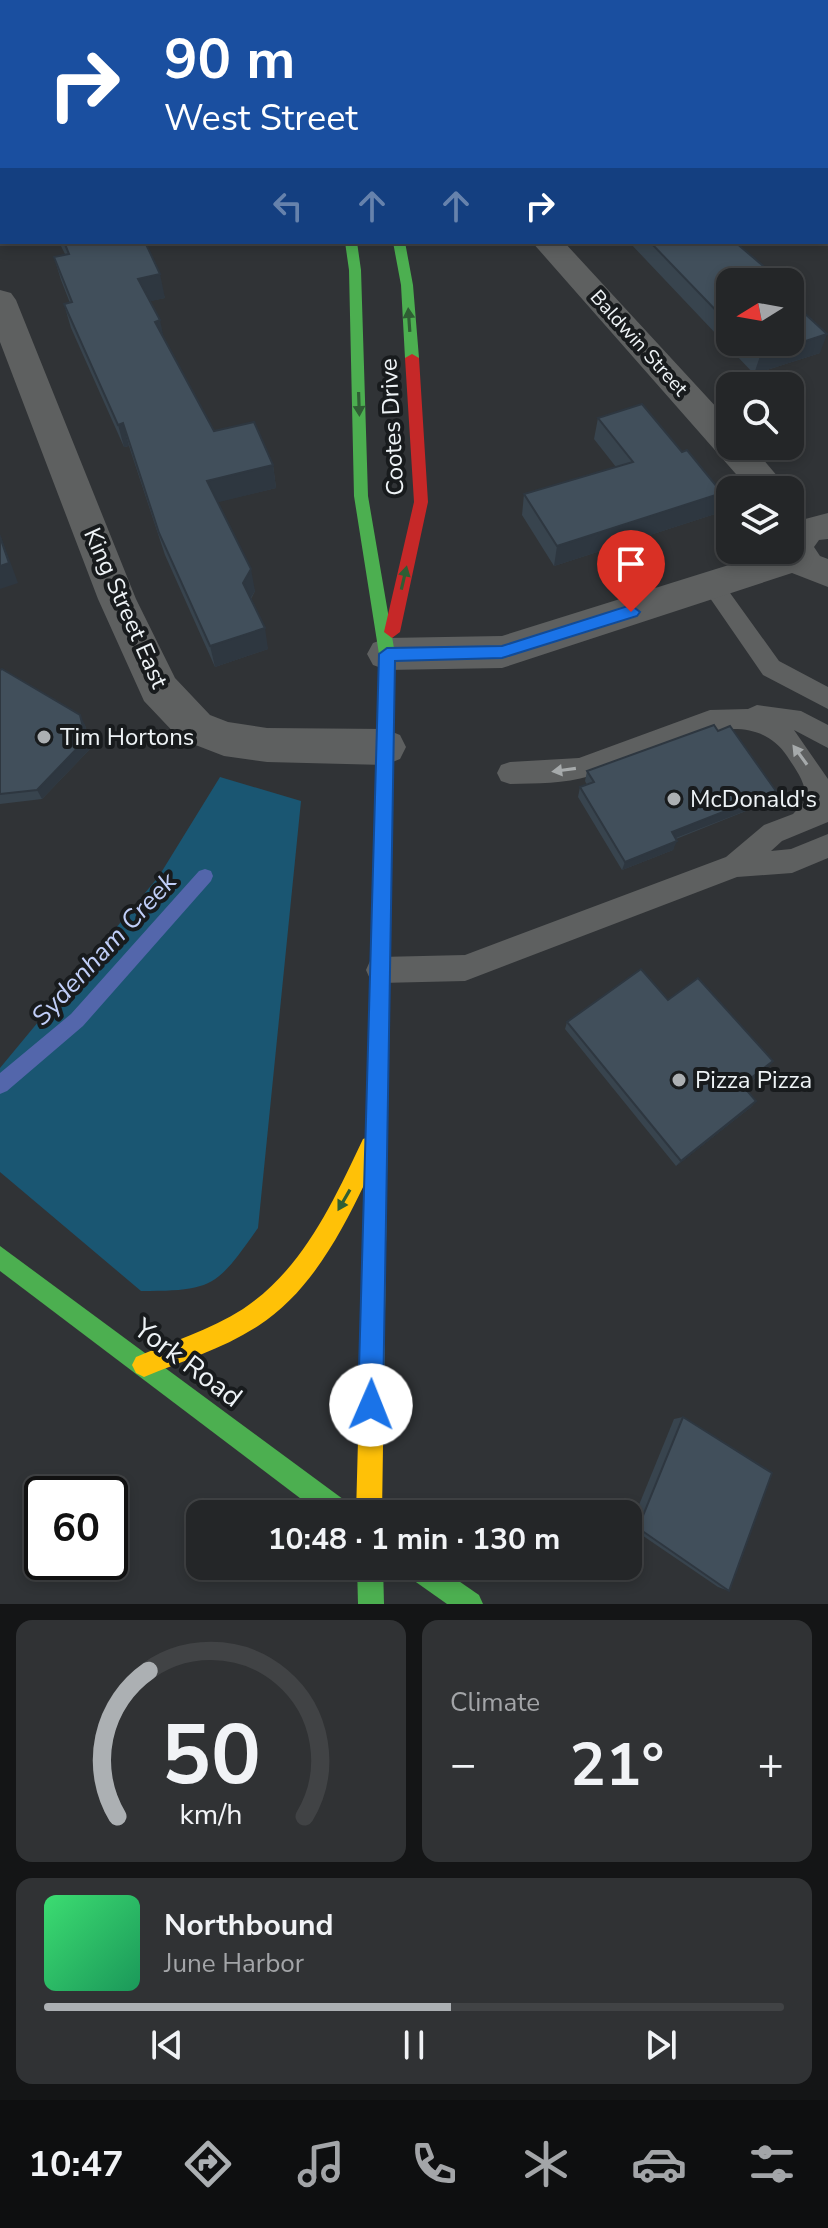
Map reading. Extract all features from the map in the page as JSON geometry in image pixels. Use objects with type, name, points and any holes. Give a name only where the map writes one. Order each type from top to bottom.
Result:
[{"type":"main road","name":"Cootes Drive","points":[[351,244],[355,270],[361,496],[387,654],[369,1500]]},
{"type":"main road","name":"Cootes Drive","points":[[387,654],[421,502],[407,285],[399,244]]},
{"type":"main road","points":[[144,1365],[254,1315],[299,1273],[350,1191],[378,1130]]},
{"type":"main road","name":"York Road","points":[[0,1257],[323,1500]]},
{"type":"main road","points":[[370,1580],[371,1604]]},
{"type":"main road","points":[[435,1580],[470,1604]]},
{"type":"street","name":"Baldwin Street","points":[[549,244],[716,428]]},
{"type":"street","name":"King Street East","points":[[0,300],[9,346],[117,599],[159,689],[182,716],[206,733],[244,742],[385,747]]},
{"type":"street","name":"Baldwin Street","points":[[744,460],[759,476]]},
{"type":"street","points":[[387,654],[502,652],[712,585],[810,539]]},
{"type":"lane","points":[[712,585],[771,668],[828,699]]},
{"type":"lane","points":[[510,773],[588,766],[715,718],[743,714],[789,718],[812,725],[828,738]]},
{"type":"lane","points":[[736,865],[773,833],[816,817],[819,801],[813,774],[785,737],[743,714]]},
{"type":"lane","points":[[380,970],[465,968],[736,865],[792,861],[828,846]]},
{"type":"shaded area","points":[[220,777],[301,801],[258,1228],[233,1262],[212,1281],[184,1289],[141,1291],[0,1172],[0,1068],[159,876]]},
{"type":"building","points":[[65,244],[146,244],[160,274],[138,279],[160,320],[155,322],[214,431],[254,422],[273,465],[207,481],[251,569],[243,583],[265,628],[210,646],[159,533],[123,423],[118,425],[64,304],[72,302],[54,257],[69,254]]},
{"type":"building","points":[[652,244],[737,244],[766,268],[716,268],[716,310]]},
{"type":"building","points":[[804,313],[827,334],[804,342]]},
{"type":"building","points":[[642,404],[682,452],[687,450],[716,486],[716,495],[557,546],[524,494],[633,462],[598,418]]},
{"type":"building","points":[[0,537],[9,563],[0,566]]},
{"type":"building","name":"Tim Hortons","points":[[2,669],[80,715],[86,739],[37,790],[0,794]]},
{"type":"building","name":"McDonald's","points":[[714,725],[718,731],[730,726],[776,791],[672,832],[677,841],[625,862],[580,787],[594,782],[587,771]]},
{"type":"building","name":"Pizza Pizza","points":[[641,969],[668,1000],[698,978],[773,1061],[742,1085],[756,1101],[681,1161],[567,1022]]},
{"type":"building","points":[[683,1417],[772,1473],[729,1591],[642,1531],[642,1518]]},
{"type":"waterway","name":"Sydenham Creek","points":[[0,1085],[77,1020],[205,876]]},
{"type":"traffic: fast","points":[[351,244],[355,270],[361,496],[387,654],[376,1176]]},
{"type":"traffic: fast","points":[[399,244],[407,285],[412,358]]},
{"type":"traffic: fast","points":[[0,1257],[323,1500]]},
{"type":"traffic: fast","points":[[370,1580],[371,1604]]},
{"type":"traffic: fast","points":[[435,1580],[470,1604]]},
{"type":"traffic: slow","points":[[144,1365],[225,1331],[272,1302],[291,1283],[322,1241],[371,1147]]},
{"type":"traffic: slow","points":[[369,1500],[376,1176]]},
{"type":"traffic: jam","points":[[392,632],[421,502],[412,358]]},
{"type":"place","name":"Tim Hortons","points":[[44,737]]},
{"type":"place","name":"McDonald's","points":[[674,799]]},
{"type":"place","name":"Pizza Pizza","points":[[679,1080]]},
{"type":"route","points":[[371,1405],[387,654],[502,652],[631,612]]}]
